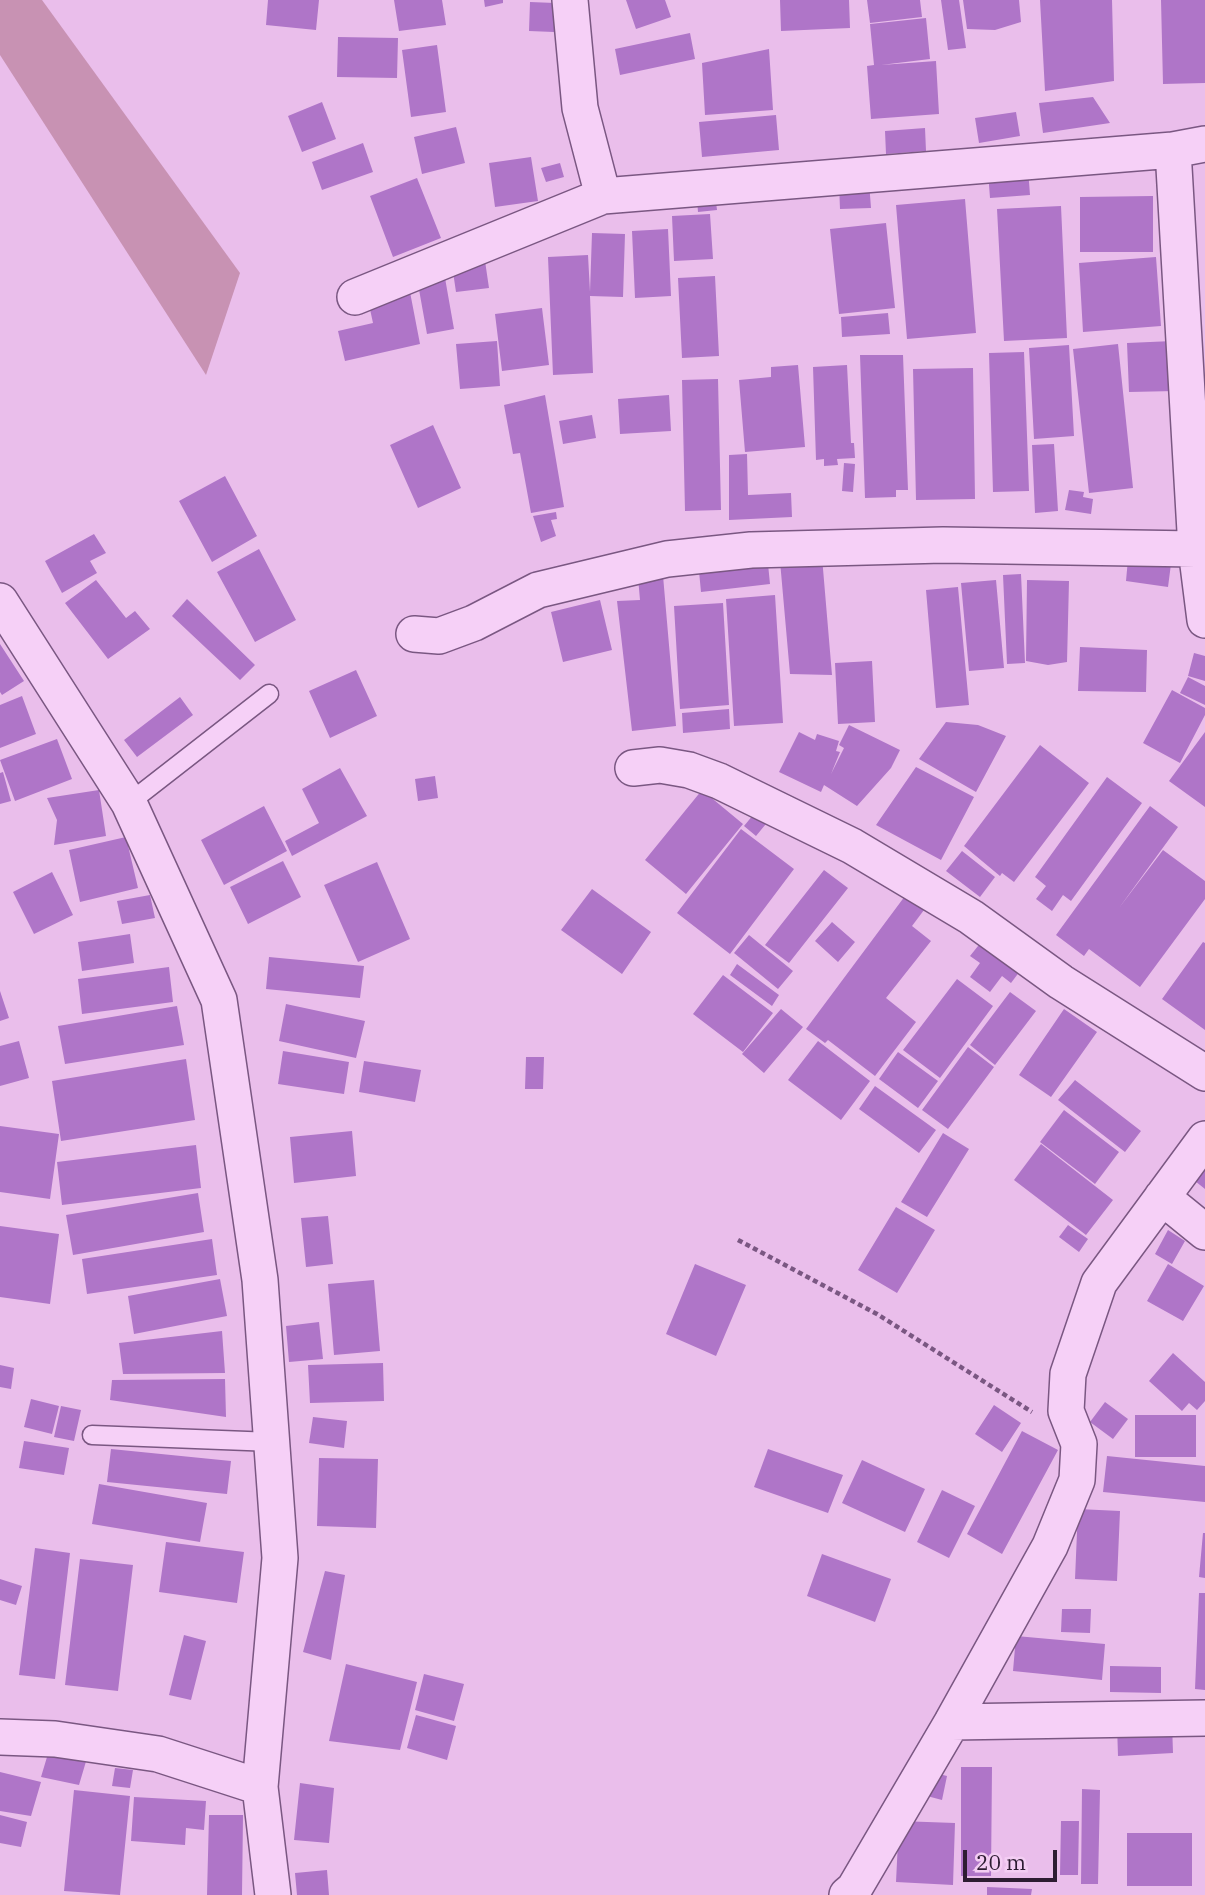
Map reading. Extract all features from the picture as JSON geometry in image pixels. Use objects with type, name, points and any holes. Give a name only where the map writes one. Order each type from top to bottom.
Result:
[{"type":"street","points":[[570,0],[580,108],[603,196]]},
{"type":"street","points":[[355,298],[603,196],[1189,147],[1196,549],[1205,620]]},
{"type":"street","points":[[414,634],[439,636],[463,628],[538,590],[667,559],[751,550],[943,545],[1196,549]]},
{"type":"street","points":[[0,601],[129,803],[219,1000],[260,1280],[280,1558],[260,1787],[273,1895]]},
{"type":"street","points":[[633,768],[660,765],[689,770],[719,781],[852,846],[971,917],[1061,982],[1205,1073]]},
{"type":"street","points":[[847,1895],[854,1889],[952,1722],[1050,1546],[1077,1480],[1079,1444],[1066,1411],[1068,1374],[1099,1283],[1205,1139]]},
{"type":"street","points":[[1162,1197],[1205,1232]]},
{"type":"street","points":[[952,1722],[1205,1718]]},
{"type":"street","points":[[0,1737],[55,1739],[158,1754],[260,1787]]},
{"type":"lane","points":[[129,803],[269,694]]},
{"type":"lane","points":[[92,1435],[273,1442]]},
{"type":"path","points":[[738,1240],[877,1314],[1037,1415]]},
{"type":"shaded area","points":[[0,0],[42,0],[240,273],[206,375],[0,55]]},
{"type":"building","points":[[268,0],[319,0],[316,30],[266,25]]},
{"type":"building","points":[[394,0],[442,0],[446,25],[399,31]]},
{"type":"building","points":[[484,0],[503,0],[503,3],[485,7]]},
{"type":"building","points":[[626,0],[665,0],[671,17],[636,29]]},
{"type":"building","points":[[780,0],[849,0],[850,28],[781,31]]},
{"type":"building","points":[[867,0],[920,0],[922,17],[870,23]]},
{"type":"building","points":[[941,0],[959,0],[966,48],[948,50]]},
{"type":"building","points":[[963,0],[1019,0],[1021,22],[995,30],[967,29]]},
{"type":"building","points":[[1040,0],[1112,0],[1114,81],[1045,91]]},
{"type":"building","points":[[1161,0],[1205,0],[1205,83],[1163,84]]},
{"type":"building","points":[[530,2],[555,3],[554,32],[529,31]]},
{"type":"building","points":[[926,18],[930,59],[881,65],[936,61],[939,114],[871,119],[867,66],[874,65],[870,24]]},
{"type":"building","points":[[690,33],[695,59],[620,75],[615,49]]},
{"type":"building","points":[[338,37],[398,38],[397,78],[337,77]]},
{"type":"building","points":[[437,45],[446,112],[411,117],[402,50]]},
{"type":"building","points":[[769,49],[773,110],[705,115],[702,63]]},
{"type":"building","points":[[1093,97],[1110,123],[1043,133],[1039,103]]},
{"type":"building","points":[[322,102],[336,139],[302,152],[288,116]]},
{"type":"building","points":[[1016,112],[1020,136],[979,143],[975,118]]},
{"type":"building","points":[[776,115],[779,150],[702,157],[699,122]]},
{"type":"building","points":[[456,127],[465,163],[422,174],[414,137]]},
{"type":"building","points":[[925,128],[926,151],[886,154],[885,131]]},
{"type":"building","points":[[363,143],[373,172],[322,190],[312,162]]},
{"type":"building","points":[[531,157],[538,201],[495,207],[489,163]]},
{"type":"building","points":[[560,163],[564,177],[546,182],[541,168]]},
{"type":"building","points":[[1028,169],[1030,195],[990,198],[988,172]]},
{"type":"building","points":[[417,178],[441,238],[393,257],[370,196]]},
{"type":"building","points":[[869,182],[871,208],[840,209],[839,184]]},
{"type":"building","points":[[714,186],[717,210],[698,212],[696,188]]},
{"type":"building","points":[[1153,196],[1153,252],[1080,252],[1080,197]]},
{"type":"building","points":[[965,199],[976,333],[907,339],[896,205]]},
{"type":"building","points":[[1061,206],[1067,338],[1004,341],[997,209]]},
{"type":"building","points":[[710,214],[713,259],[674,261],[672,216]]},
{"type":"building","points":[[886,223],[895,308],[839,314],[830,229]]},
{"type":"building","points":[[668,229],[671,296],[635,298],[632,231]]},
{"type":"building","points":[[592,233],[625,234],[623,297],[590,296],[593,373],[553,375],[548,257],[588,255],[590,292]]},
{"type":"building","points":[[1156,257],[1161,326],[1083,332],[1079,263]]},
{"type":"building","points":[[485,261],[489,288],[456,292],[452,265]]},
{"type":"building","points":[[715,276],[719,356],[682,358],[678,278]]},
{"type":"building","points":[[445,278],[454,329],[427,334],[418,284]]},
{"type":"building","points":[[410,292],[420,344],[345,361],[338,331],[373,323],[368,300]]},
{"type":"building","points":[[542,308],[549,365],[502,371],[495,314]]},
{"type":"building","points":[[888,313],[890,334],[842,337],[841,317]]},
{"type":"building","points":[[497,341],[500,386],[460,389],[456,344]]},
{"type":"building","points":[[1173,341],[1175,391],[1129,392],[1127,343]]},
{"type":"building","points":[[1118,344],[1133,488],[1089,493],[1073,349]]},
{"type":"building","points":[[1069,345],[1074,436],[1034,439],[1029,348]]},
{"type":"building","points":[[1024,352],[1029,491],[993,492],[989,353]]},
{"type":"building","points":[[860,355],[903,355],[908,490],[896,490],[896,497],[865,498]]},
{"type":"building","points":[[798,365],[805,447],[745,452],[739,380],[771,377],[771,367]]},
{"type":"building","points":[[847,365],[851,443],[854,443],[855,458],[837,459],[838,465],[824,466],[824,459],[816,460],[813,367]]},
{"type":"building","points":[[973,368],[975,499],[916,500],[913,369]]},
{"type":"building","points":[[718,379],[721,510],[685,511],[682,380]]},
{"type":"building","points":[[545,395],[564,507],[531,513],[520,453],[513,454],[504,405]]},
{"type":"building","points":[[669,395],[671,431],[620,434],[618,399]]},
{"type":"building","points":[[592,415],[596,438],[563,444],[559,421]]},
{"type":"building","points":[[433,425],[461,488],[418,508],[390,445]]},
{"type":"building","points":[[1054,444],[1058,511],[1035,513],[1032,445]]},
{"type":"building","points":[[747,454],[748,495],[791,493],[792,517],[729,520],[729,455]]},
{"type":"building","points":[[844,463],[855,464],[853,492],[842,491]]},
{"type":"building","points":[[225,476],[257,536],[212,562],[179,501]]},
{"type":"building","points":[[1069,490],[1084,492],[1083,497],[1093,499],[1091,514],[1065,510]]},
{"type":"building","points":[[556,512],[557,519],[551,520],[556,536],[541,542],[533,516]]},
{"type":"building","points":[[94,534],[106,553],[90,561],[97,573],[62,593],[45,561]]},
{"type":"building","points":[[259,549],[296,620],[255,642],[217,572]]},
{"type":"building","points":[[767,554],[770,584],[701,592],[698,561]]},
{"type":"building","points":[[822,557],[832,675],[790,674],[780,561]]},
{"type":"building","points":[[1128,559],[1171,564],[1168,587],[1126,581]]},
{"type":"building","points":[[662,564],[676,726],[632,731],[617,601],[640,600],[637,566]]},
{"type":"building","points":[[1021,574],[1025,663],[1007,664],[1003,575]]},
{"type":"building","points":[[96,580],[126,618],[135,611],[150,629],[108,659],[65,603]]},
{"type":"building","points":[[996,580],[1004,668],[969,671],[961,583]]},
{"type":"building","points":[[1027,580],[1069,581],[1067,662],[1048,665],[1026,661]]},
{"type":"building","points":[[958,587],[969,705],[936,708],[926,590]]},
{"type":"building","points":[[775,595],[783,723],[734,726],[726,599]]},
{"type":"building","points":[[187,599],[255,665],[240,680],[172,616]]},
{"type":"building","points":[[600,600],[612,650],[563,662],[551,612]]},
{"type":"building","points":[[723,603],[729,705],[680,709],[674,606]]},
{"type":"building","points":[[0,644],[24,681],[2,695],[0,692]]},
{"type":"building","points":[[1080,647],[1147,650],[1146,692],[1078,691]]},
{"type":"building","points":[[1194,653],[1205,656],[1205,681],[1188,676]]},
{"type":"building","points":[[872,661],[875,722],[838,724],[835,663]]},
{"type":"building","points":[[356,670],[377,716],[330,738],[309,691]]},
{"type":"building","points":[[1188,677],[1205,686],[1205,705],[1180,693]]},
{"type":"building","points":[[1172,690],[1205,708],[1205,715],[1180,763],[1143,743]]},
{"type":"building","points":[[22,696],[36,734],[0,748],[0,705]]},
{"type":"building","points":[[180,697],[193,715],[137,757],[124,740]]},
{"type":"building","points":[[729,709],[730,729],[683,733],[682,713]]},
{"type":"building","points":[[946,722],[978,725],[1006,736],[976,792],[919,759]]},
{"type":"building","points":[[849,725],[900,750],[891,768],[857,806],[824,785],[821,792],[779,772],[799,732],[815,740],[817,734],[839,741],[836,751],[840,752],[831,774],[844,748],[839,745]]},
{"type":"building","points":[[1205,732],[1205,807],[1169,781]]},
{"type":"building","points":[[57,739],[72,779],[15,801],[0,760]]},
{"type":"building","points":[[1040,745],[1089,783],[1014,882],[1002,873],[1000,876],[964,846]]},
{"type":"building","points":[[916,767],[974,797],[941,860],[876,825]]},
{"type":"building","points":[[340,768],[367,816],[292,856],[285,841],[319,823],[302,789]]},
{"type":"building","points":[[3,772],[11,801],[0,804],[0,773]]},
{"type":"building","points":[[435,776],[438,798],[418,801],[415,779]]},
{"type":"building","points":[[1107,777],[1142,803],[1071,901],[1063,895],[1052,911],[1036,899],[1046,886],[1035,877]]},
{"type":"building","points":[[99,790],[106,836],[54,845],[57,820],[47,798]]},
{"type":"building","points":[[702,790],[743,824],[686,894],[645,860]]},
{"type":"building","points":[[264,806],[287,851],[224,885],[201,840]]},
{"type":"building","points":[[1150,806],[1178,827],[1119,908],[1163,850],[1205,881],[1205,899],[1140,987],[1089,949],[1084,956],[1056,935]]},
{"type":"building","points":[[758,809],[770,819],[756,836],[744,826]]},
{"type":"building","points":[[741,829],[794,869],[730,954],[677,913]]},
{"type":"building","points":[[126,837],[138,888],[80,902],[69,850]]},
{"type":"building","points":[[962,851],[995,877],[980,897],[946,871]]},
{"type":"building","points":[[283,861],[301,897],[248,924],[230,887]]},
{"type":"building","points":[[377,862],[410,939],[358,962],[324,885]]},
{"type":"building","points":[[824,870],[848,888],[789,963],[765,945]]},
{"type":"building","points":[[52,872],[73,915],[34,934],[13,892]]},
{"type":"building","points":[[592,889],[651,932],[622,974],[561,930]]},
{"type":"building","points":[[150,895],[155,918],[122,924],[117,901]]},
{"type":"building","points":[[905,896],[924,910],[912,926],[931,941],[886,998],[916,1022],[875,1076],[828,1040],[825,1043],[806,1029]]},
{"type":"building","points":[[832,922],[855,942],[838,962],[815,941]]},
{"type":"building","points":[[130,934],[134,963],[82,971],[78,942]]},
{"type":"building","points":[[749,935],[793,971],[778,989],[734,953]]},
{"type":"building","points":[[982,941],[1023,967],[1011,983],[1002,976],[990,992],[970,977],[980,963],[970,956]]},
{"type":"building","points":[[1203,942],[1205,943],[1205,1030],[1162,999]]},
{"type":"building","points":[[269,957],[364,966],[360,998],[266,989]]},
{"type":"building","points":[[737,964],[779,995],[772,1006],[730,975]]},
{"type":"building","points":[[169,967],[173,1002],[82,1014],[78,979]]},
{"type":"building","points":[[723,975],[773,1013],[743,1052],[693,1014]]},
{"type":"building","points":[[957,979],[993,1006],[940,1078],[903,1050]]},
{"type":"building","points":[[0,991],[9,1018],[0,1021]]},
{"type":"building","points":[[1010,992],[1036,1011],[995,1065],[970,1045]]},
{"type":"building","points":[[286,1004],[365,1021],[356,1058],[279,1041]]},
{"type":"building","points":[[177,1006],[184,1045],[65,1064],[58,1026]]},
{"type":"building","points":[[781,1009],[803,1027],[764,1073],[742,1054]]},
{"type":"building","points":[[1064,1009],[1097,1032],[1051,1097],[1019,1075]]},
{"type":"building","points":[[19,1041],[29,1078],[0,1086],[0,1046]]},
{"type":"building","points":[[818,1041],[870,1081],[841,1120],[788,1080]]},
{"type":"building","points":[[968,1047],[994,1067],[948,1129],[922,1110]]},
{"type":"building","points":[[283,1051],[349,1062],[344,1094],[278,1084]]},
{"type":"building","points":[[898,1052],[938,1081],[918,1108],[879,1079]]},
{"type":"building","points":[[526,1057],[544,1057],[543,1089],[525,1089]]},
{"type":"building","points":[[186,1059],[195,1120],[61,1141],[52,1081]]},
{"type":"building","points":[[364,1061],[421,1070],[415,1102],[359,1092]]},
{"type":"building","points":[[1075,1080],[1141,1131],[1125,1152],[1058,1100]]},
{"type":"building","points":[[875,1086],[936,1130],[919,1153],[859,1109]]},
{"type":"building","points":[[1064,1110],[1119,1152],[1095,1184],[1040,1142]]},
{"type":"building","points":[[0,1126],[59,1134],[50,1199],[0,1192]]},
{"type":"building","points":[[352,1131],[356,1176],[294,1183],[290,1137]]},
{"type":"building","points":[[943,1133],[969,1149],[927,1217],[901,1202]]},
{"type":"building","points":[[1041,1144],[1113,1200],[1086,1235],[1014,1180]]},
{"type":"building","points":[[196,1145],[201,1188],[62,1205],[57,1162]]},
{"type":"building","points":[[1205,1168],[1205,1189],[1195,1181]]},
{"type":"building","points":[[198,1193],[204,1232],[73,1255],[66,1215]]},
{"type":"building","points":[[896,1207],[935,1230],[897,1293],[858,1270]]},
{"type":"building","points":[[328,1216],[333,1264],[306,1267],[301,1218]]},
{"type":"building","points":[[1068,1225],[1088,1239],[1079,1252],[1059,1237]]},
{"type":"building","points":[[0,1226],[59,1234],[50,1304],[0,1297]]},
{"type":"building","points":[[1168,1230],[1185,1241],[1172,1264],[1155,1254]]},
{"type":"building","points":[[212,1239],[217,1275],[87,1294],[82,1259]]},
{"type":"building","points":[[695,1264],[746,1285],[716,1356],[666,1334]]},
{"type":"building","points":[[1168,1264],[1204,1286],[1183,1321],[1147,1301]]},
{"type":"building","points":[[220,1279],[227,1316],[134,1334],[128,1296]]},
{"type":"building","points":[[374,1280],[380,1351],[334,1355],[328,1284]]},
{"type":"building","points":[[319,1322],[323,1359],[289,1362],[286,1326]]},
{"type":"building","points":[[222,1331],[225,1373],[123,1374],[119,1343]]},
{"type":"building","points":[[1173,1353],[1205,1382],[1205,1401],[1197,1410],[1189,1403],[1182,1411],[1149,1381]]},
{"type":"building","points":[[383,1363],[384,1401],[310,1403],[308,1365]]},
{"type":"building","points":[[0,1365],[14,1368],[11,1389],[0,1387]]},
{"type":"building","points":[[225,1379],[226,1417],[110,1400],[112,1380]]},
{"type":"building","points":[[31,1399],[59,1406],[52,1434],[24,1427]]},
{"type":"building","points":[[1105,1402],[1128,1419],[1113,1439],[1090,1422]]},
{"type":"building","points":[[994,1405],[1021,1423],[1002,1452],[975,1434]]},
{"type":"building","points":[[61,1406],[81,1410],[74,1441],[54,1437]]},
{"type":"building","points":[[1135,1415],[1196,1415],[1196,1457],[1135,1457]]},
{"type":"building","points":[[313,1417],[347,1421],[344,1448],[309,1443]]},
{"type":"building","points":[[1022,1431],[1058,1450],[1002,1554],[967,1534]]},
{"type":"building","points":[[24,1441],[69,1448],[64,1475],[19,1468]]},
{"type":"building","points":[[111,1449],[231,1461],[227,1494],[107,1482]]},
{"type":"building","points":[[768,1449],[843,1475],[828,1513],[754,1487]]},
{"type":"building","points":[[1107,1456],[1205,1466],[1205,1502],[1103,1492]]},
{"type":"building","points":[[319,1458],[378,1459],[376,1528],[317,1526]]},
{"type":"building","points":[[862,1460],[925,1489],[905,1532],[842,1503]]},
{"type":"building","points":[[99,1484],[207,1503],[200,1542],[92,1524]]},
{"type":"building","points":[[942,1490],[975,1506],[949,1558],[917,1542]]},
{"type":"building","points":[[1078,1509],[1120,1511],[1117,1581],[1075,1579]]},
{"type":"building","points":[[1205,1533],[1205,1578],[1199,1577]]},
{"type":"building","points":[[166,1542],[244,1552],[237,1603],[159,1592]]},
{"type":"building","points":[[35,1548],[70,1553],[55,1679],[19,1675]]},
{"type":"building","points":[[822,1554],[891,1579],[875,1622],[807,1596]]},
{"type":"building","points":[[80,1559],[133,1565],[118,1691],[65,1685]]},
{"type":"building","points":[[325,1571],[345,1575],[331,1660],[303,1652]]},
{"type":"building","points":[[0,1579],[22,1586],[16,1605],[0,1600]]},
{"type":"building","points":[[1199,1593],[1205,1593],[1205,1690],[1195,1689]]},
{"type":"building","points":[[1062,1609],[1091,1609],[1090,1633],[1061,1632]]},
{"type":"building","points":[[184,1635],[206,1641],[191,1700],[169,1695]]},
{"type":"building","points":[[1016,1636],[1105,1644],[1102,1680],[1013,1671]]},
{"type":"building","points":[[346,1664],[417,1682],[400,1750],[329,1741]]},
{"type":"building","points":[[1110,1666],[1161,1667],[1161,1693],[1110,1692]]},
{"type":"building","points":[[424,1674],[464,1684],[454,1721],[415,1710]]},
{"type":"building","points":[[416,1715],[456,1726],[447,1760],[407,1748]]},
{"type":"building","points":[[1172,1723],[1173,1753],[1118,1756],[1117,1725]]},
{"type":"building","points":[[50,1747],[87,1758],[79,1785],[41,1777]]},
{"type":"building","points":[[961,1767],[992,1767],[991,1876],[961,1876]]},
{"type":"building","points":[[115,1768],[133,1770],[130,1788],[112,1786]]},
{"type":"building","points":[[0,1772],[41,1782],[31,1816],[0,1811]]},
{"type":"building","points":[[931,1772],[947,1776],[942,1800],[927,1796]]},
{"type":"building","points":[[300,1783],[334,1788],[329,1843],[294,1840]]},
{"type":"building","points":[[1082,1789],[1100,1790],[1098,1884],[1081,1884]]},
{"type":"building","points":[[74,1790],[130,1796],[120,1895],[64,1891]]},
{"type":"building","points":[[134,1797],[206,1801],[204,1830],[186,1828],[185,1845],[131,1841]]},
{"type":"building","points":[[0,1815],[27,1822],[21,1847],[0,1843]]},
{"type":"building","points":[[209,1815],[243,1815],[242,1895],[207,1895]]},
{"type":"building","points":[[899,1821],[955,1823],[953,1885],[896,1882]]},
{"type":"building","points":[[1061,1821],[1079,1821],[1078,1875],[1060,1875]]},
{"type":"building","points":[[1127,1833],[1192,1833],[1192,1886],[1127,1886]]},
{"type":"building","points":[[327,1870],[329,1895],[297,1895],[295,1873]]},
{"type":"building","points":[[987,1887],[1032,1889],[1031,1895],[987,1895]]}]
